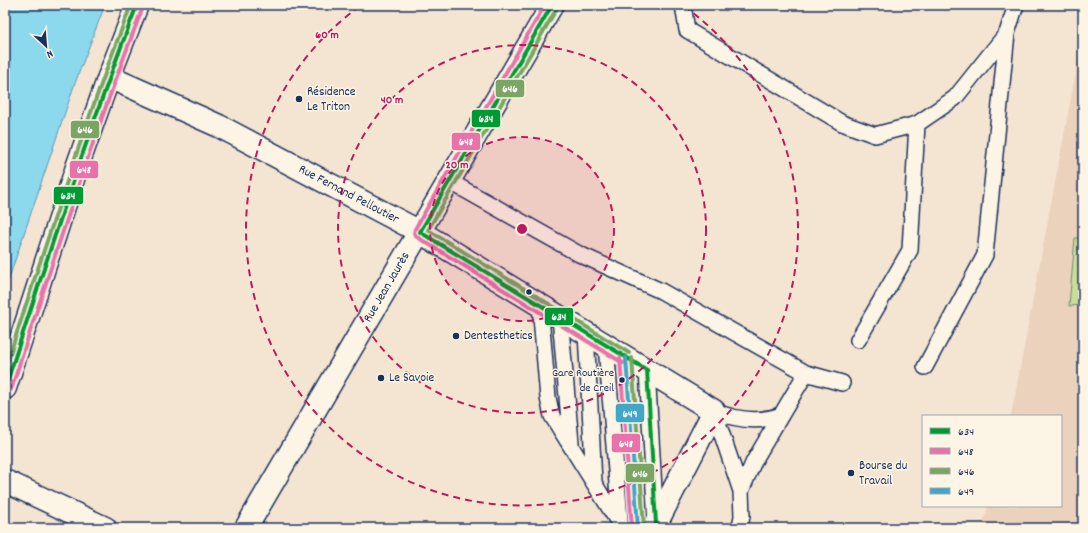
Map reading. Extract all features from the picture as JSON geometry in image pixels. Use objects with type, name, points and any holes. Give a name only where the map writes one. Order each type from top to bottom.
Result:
[{"type":"street","points":[[5,388],[76,170],[109,77],[137,5]]},
{"type":"street","name":"Rue Jean Jaurès","points":[[246,528],[552,5]]},
{"type":"street","name":"Rue Fernand Pelloutier","points":[[109,77],[219,126],[420,232],[714,411]]},
{"type":"street","points":[[649,527],[714,411]]},
{"type":"street","points":[[5,480],[105,528]]},
{"type":"lane","points":[[683,5],[687,30],[842,123],[875,135],[917,124],[955,98],[1007,33]]},
{"type":"lane","points":[[925,367],[985,255],[1007,33],[1016,5]]},
{"type":"lane","points":[[858,340],[910,250],[917,124]]},
{"type":"lane","points":[[449,181],[578,254],[661,291],[806,373],[842,383]]},
{"type":"lane","points":[[540,305],[550,407],[556,422],[621,526]]},
{"type":"lane","points":[[560,317],[571,446]]},
{"type":"lane","points":[[586,333],[594,482]]},
{"type":"lane","points":[[606,345],[621,526]]},
{"type":"lane","points":[[626,358],[649,527]]},
{"type":"lane","points":[[647,370],[649,527]]},
{"type":"lane","points":[[741,491],[754,461],[806,373]]},
{"type":"lane","points":[[714,411],[741,419],[770,419],[781,415]]},
{"type":"lane","points":[[714,411],[741,491],[742,516],[740,528]]},
{"type":"shaded area","points":[[1083,34],[1083,528],[982,528],[988,507],[1062,507],[1062,415],[1011,415]]},
{"type":"green space","points":[[1075,238],[1083,238],[1083,305],[1069,306]]},
{"type":"water","points":[[5,5],[105,5],[75,83],[5,290]]},
{"type":"transit line","name":"646","points":[[5,369],[81,141],[131,5]]},
{"type":"transit line","name":"634","points":[[5,388],[52,243],[137,5]]},
{"type":"transit line","name":"648","points":[[545,5],[414,233],[417,237],[623,363]]},
{"type":"transit line","name":"634","points":[[420,232],[552,5]]},
{"type":"transit line","name":"648","points":[[11,390],[58,245],[143,7]]},
{"type":"transit line","name":"646","points":[[557,8],[428,230],[629,353]]},
{"type":"transit line","name":"634","points":[[420,232],[647,370]]},
{"type":"transit line","name":"648","points":[[620,358],[632,528]]},
{"type":"transit line","name":"649","points":[[626,358],[638,528]]},
{"type":"transit line","name":"646","points":[[632,358],[644,528]]},
{"type":"transit line","name":"634","points":[[647,370],[656,524]]},
{"type":"place","name":"Résidence Le Triton","points":[[299,99]]},
{"type":"place","name":"Dentesthetics","points":[[456,336]]},
{"type":"place","name":"Le Savoie","points":[[381,378]]},
{"type":"place","name":"Gare Routière de Creil","points":[[622,380]]},
{"type":"place","name":"Bourse du Travail","points":[[851,473]]}]
